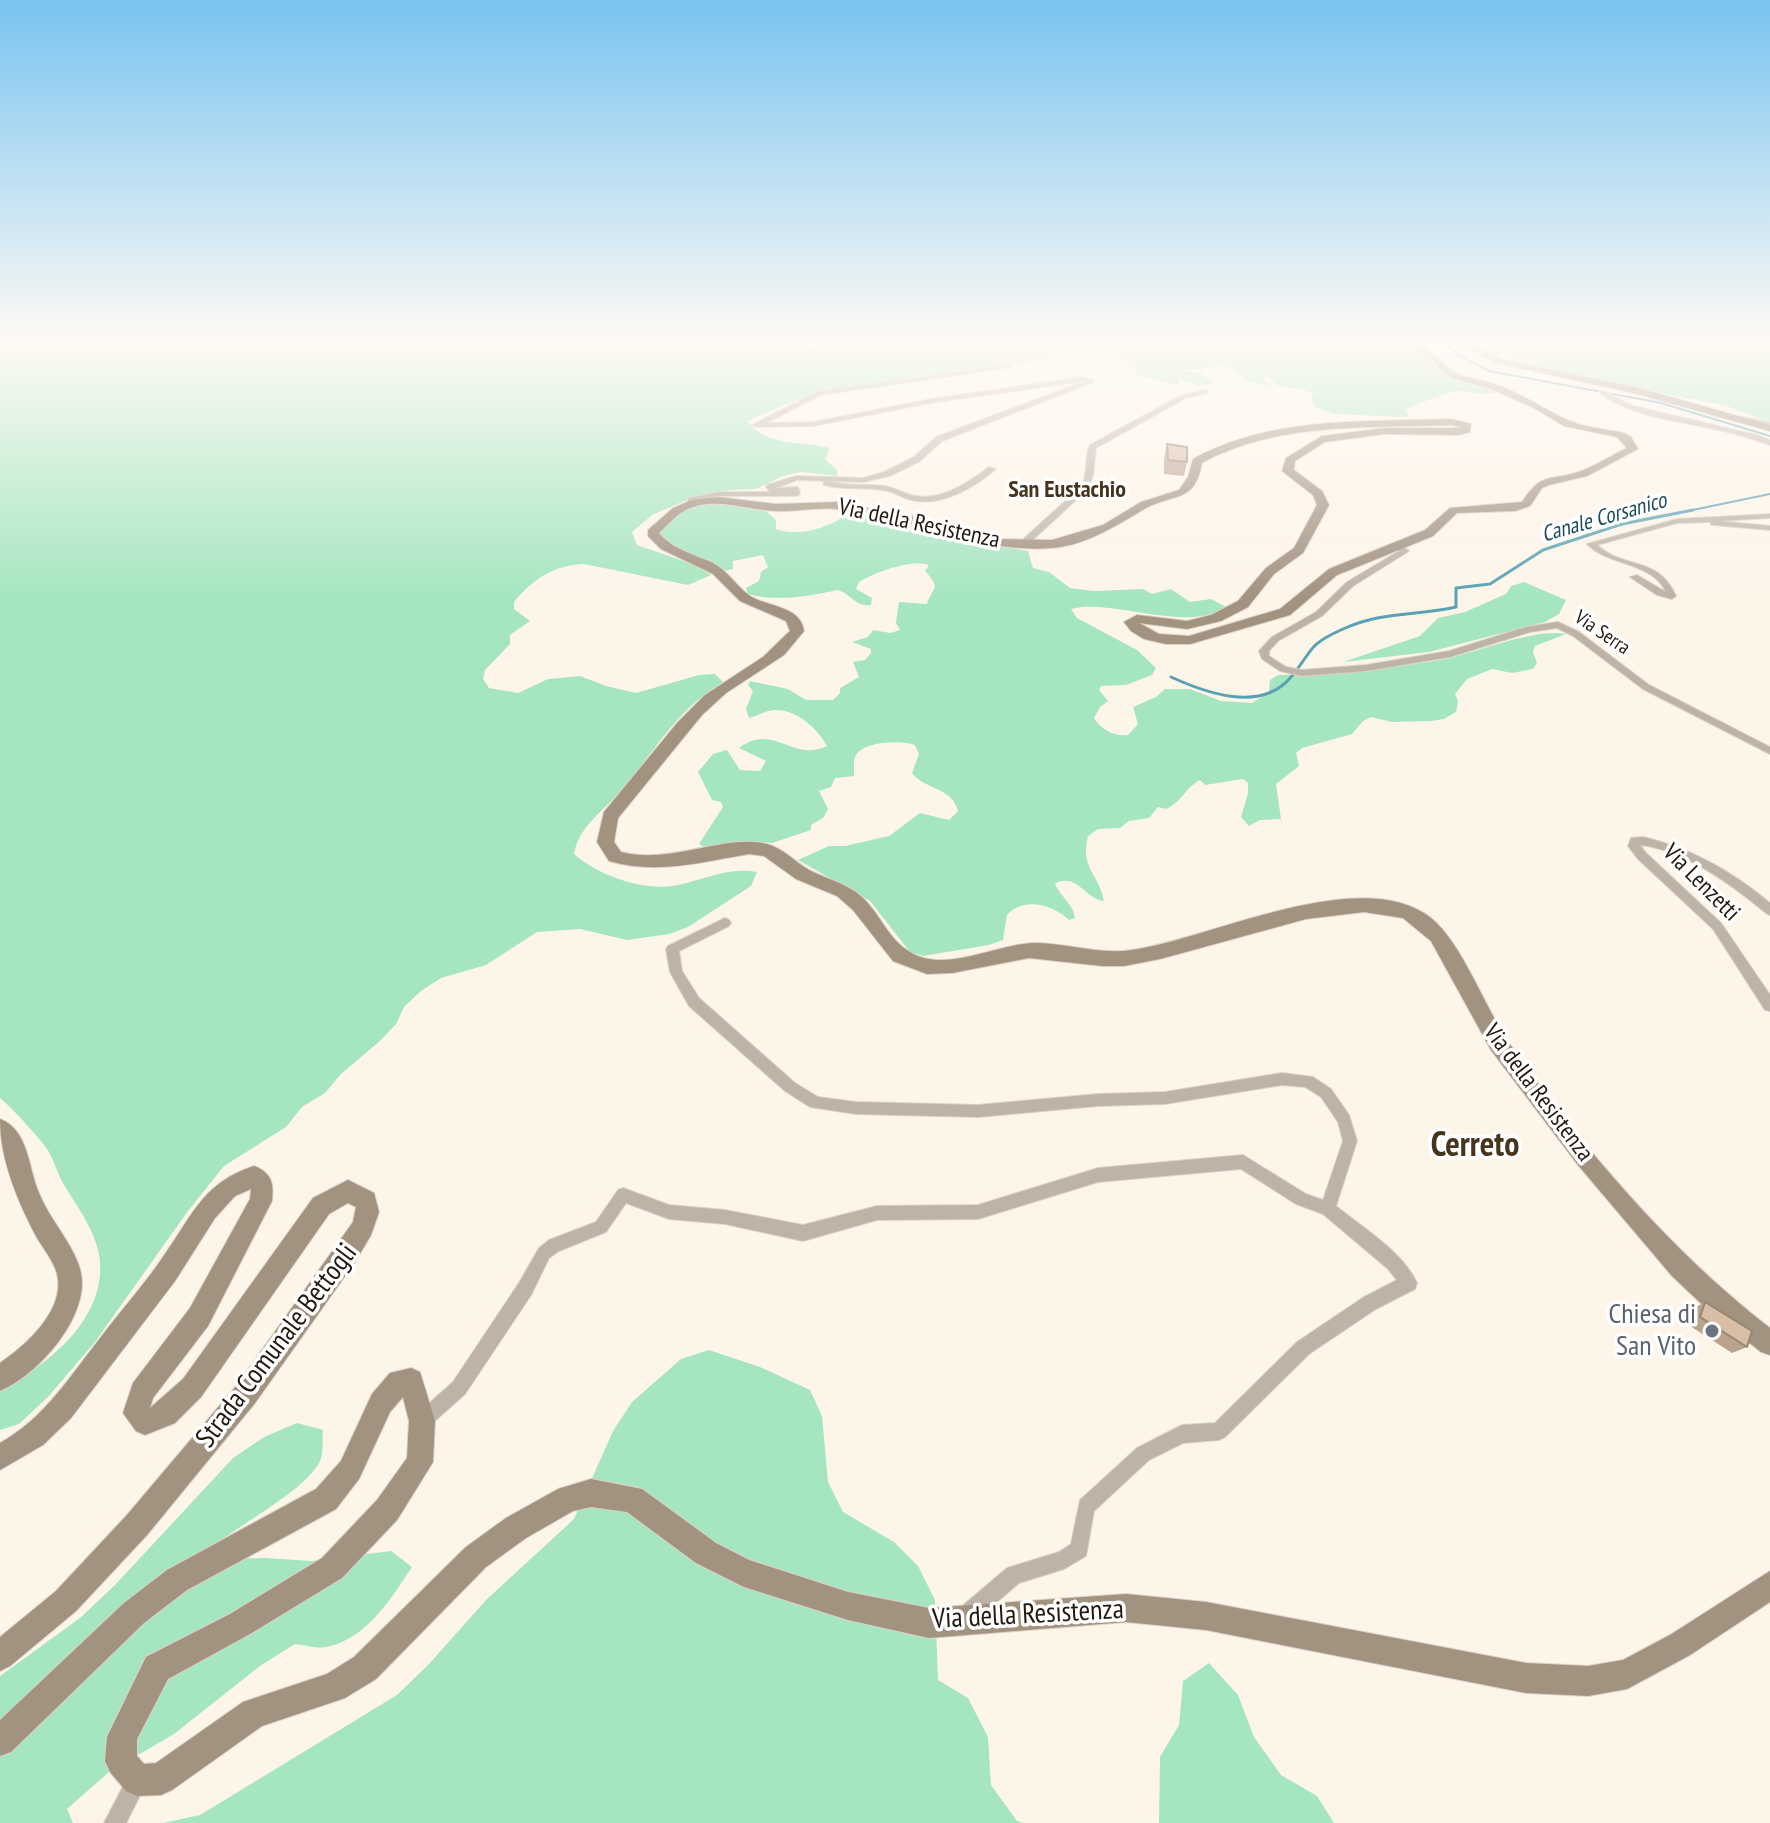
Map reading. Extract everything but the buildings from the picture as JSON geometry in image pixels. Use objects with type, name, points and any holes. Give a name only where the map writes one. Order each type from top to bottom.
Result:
[{"type":"street","points":[[692,503],[691,500],[719,494],[796,494],[795,489],[772,490],[770,487],[796,478],[863,480],[887,474],[917,459],[939,439],[968,428]]},
{"type":"street","points":[[1023,544],[1085,487],[1091,475],[1089,457],[1093,447],[1127,428]]},
{"type":"street","name":"Via della Resistenza","points":[[1310,428],[1217,450],[1197,461],[1194,477],[1183,492],[1145,504],[1120,522],[1053,544],[996,543],[927,523],[836,505],[776,508],[718,500],[692,503],[677,510],[652,533],[653,537],[667,548],[715,569],[753,603],[790,616],[796,622],[797,631],[773,656],[713,695],[689,720],[610,816],[602,835],[604,843],[611,853],[623,859],[656,863],[691,860],[740,848],[766,849],[802,874],[851,897],[867,913],[892,952],[905,960],[929,966],[1031,950],[1118,959],[1156,953],[1335,908],[1369,904],[1406,913],[1431,928],[1449,950],[1480,1016],[1514,1067],[1602,1178],[1700,1287],[1770,1343]]},
{"type":"street","name":"Via della Resistenza","points":[[1466,428],[1459,432],[1385,431],[1317,442],[1287,464],[1288,471],[1318,493],[1323,505],[1299,550],[1270,571],[1249,599],[1216,618],[1201,623],[1172,625],[1137,619],[1131,622],[1134,628],[1174,641],[1190,640],[1285,612],[1333,572],[1429,533],[1454,510],[1526,504],[1538,486],[1545,482],[1583,474],[1633,446],[1620,435],[1587,428]]},
{"type":"street","points":[[1721,428],[1754,435],[1770,443]]},
{"type":"street","points":[[1754,435],[1768,428]]},
{"type":"street","points":[[812,478],[846,490],[886,488],[911,498],[927,499],[973,482],[992,469]]},
{"type":"street","points":[[1634,577],[1660,593],[1672,596],[1670,588],[1651,572],[1629,561],[1605,555],[1591,544],[1677,521],[1770,516]]},
{"type":"street","points":[[1704,519],[1720,525],[1770,528]]},
{"type":"street","name":"Via Serra","points":[[1396,545],[1405,551],[1350,584],[1319,614],[1268,645],[1265,657],[1283,669],[1302,673],[1366,668],[1436,657],[1529,629],[1558,625],[1576,634],[1646,687],[1770,751]]},
{"type":"street","name":"Via Lenzetti","points":[[1770,910],[1722,874],[1656,843],[1642,838],[1635,841],[1634,846],[1642,856],[1717,926],[1770,1006]]},
{"type":"street","points":[[725,923],[672,949],[676,972],[694,1002],[790,1087],[815,1103],[856,1108],[978,1111],[1098,1100],[1165,1098],[1282,1079],[1308,1081],[1326,1093],[1344,1120],[1350,1141],[1328,1209]]},
{"type":"street","points":[[0,1129],[7,1133],[15,1148],[24,1183],[69,1272],[70,1286],[62,1314],[49,1335],[26,1362],[0,1378]]},
{"type":"street","points":[[422,1421],[459,1388],[525,1289],[544,1253],[554,1245],[601,1227],[623,1195],[669,1212],[725,1217],[803,1233],[877,1213],[978,1212],[1098,1175],[1243,1162],[1301,1199],[1328,1209],[1394,1263],[1409,1283],[1370,1303],[1303,1348],[1219,1431],[1182,1434],[1143,1454],[1086,1506],[1079,1549],[1064,1560],[1014,1575],[959,1621]]},
{"type":"street","name":"Strada Comunale Bettogli","points":[[0,1457],[22,1447],[49,1425],[173,1264],[219,1194],[238,1179],[254,1176],[263,1185],[261,1201],[199,1317],[142,1392],[136,1413],[145,1422],[157,1420],[176,1406],[192,1388],[321,1206],[348,1191],[366,1201],[368,1212],[363,1227],[347,1254],[246,1394],[137,1525],[76,1590],[0,1656]]},
{"type":"street","points":[[0,1741],[134,1613],[177,1580],[326,1499],[350,1470],[381,1403],[399,1382],[411,1381],[422,1421],[420,1462],[387,1510],[332,1568],[240,1624],[157,1668],[122,1737],[121,1761],[137,1780],[115,1823]]},
{"type":"street","name":"Via della Resistenza","points":[[137,1780],[161,1779],[254,1713],[334,1687],[365,1668],[476,1557],[516,1528],[568,1499],[591,1493],[632,1499],[706,1553],[744,1573],[848,1606],[929,1623],[1126,1608],[1206,1616],[1526,1678],[1588,1681],[1627,1674],[1680,1645],[1770,1585]]},
{"type":"green space","points":[[0,428],[753,428],[786,442],[830,448],[825,459],[837,470],[837,476],[801,472],[783,476],[756,489],[694,497],[652,515],[632,532],[637,545],[692,564],[711,575],[688,585],[584,564],[563,567],[545,575],[514,602],[514,609],[530,621],[510,635],[510,644],[485,670],[483,679],[489,688],[518,693],[548,679],[580,676],[636,693],[699,675],[715,674],[723,682],[677,720],[617,795],[585,829],[574,854],[596,869],[637,884],[665,887],[727,872],[757,872],[751,886],[688,927],[669,934],[627,940],[580,929],[537,932],[486,965],[441,978],[421,991],[404,1007],[396,1024],[380,1041],[341,1074],[325,1093],[302,1107],[286,1127],[224,1166],[188,1211],[95,1342],[48,1397],[19,1424],[0,1430],[0,1389],[36,1368],[83,1322],[93,1304],[99,1283],[100,1262],[91,1231],[49,1152],[0,1098]]},
{"type":"green space","points":[[715,503],[765,510],[776,520],[776,529],[795,532],[816,529],[850,511],[902,520],[979,542],[1028,551],[1033,568],[1049,572],[1070,588],[1094,591],[1143,589],[1152,594],[1171,589],[1190,602],[1211,599],[1226,607],[1191,617],[1108,608],[1071,609],[1077,618],[1137,650],[1156,668],[1152,675],[1126,685],[1101,686],[1099,690],[1108,701],[1094,718],[1104,729],[1118,735],[1128,735],[1138,724],[1133,707],[1156,697],[1165,689],[1190,689],[1221,701],[1252,703],[1269,692],[1270,680],[1278,675],[1404,666],[1445,659],[1523,637],[1566,634],[1535,646],[1533,652],[1537,663],[1533,669],[1512,673],[1492,669],[1467,679],[1455,694],[1458,701],[1456,712],[1444,719],[1392,722],[1371,717],[1352,734],[1302,748],[1296,753],[1299,766],[1276,784],[1281,819],[1260,820],[1249,826],[1241,817],[1248,783],[1243,779],[1205,785],[1200,780],[1171,806],[1166,809],[1158,807],[1149,818],[1129,821],[1120,828],[1098,829],[1088,836],[1086,856],[1104,901],[1070,881],[1055,883],[1075,918],[1069,920],[1055,910],[1039,905],[1022,906],[1007,915],[1003,940],[923,956],[910,952],[870,901],[798,860],[829,846],[845,846],[889,836],[920,813],[949,820],[958,811],[955,803],[912,773],[919,754],[915,745],[884,743],[861,750],[855,758],[854,776],[835,778],[831,787],[819,791],[828,809],[823,818],[811,825],[811,830],[772,843],[742,841],[704,847],[699,844],[723,807],[721,802],[712,800],[698,772],[713,754],[727,750],[740,770],[760,771],[766,761],[739,748],[751,741],[773,740],[803,750],[827,746],[812,727],[791,713],[772,710],[749,718],[746,709],[753,691],[748,685],[750,681],[788,689],[806,700],[833,700],[840,693],[840,688],[859,677],[853,662],[865,660],[871,653],[871,649],[852,642],[868,637],[873,630],[890,633],[900,630],[896,623],[899,602],[927,604],[935,586],[925,571],[929,565],[903,565],[859,582],[856,589],[872,598],[871,605],[860,604],[837,590],[781,598],[748,594],[746,588],[759,581],[761,572],[768,567],[763,555],[733,561],[733,569],[724,571],[681,550],[658,533],[685,509]]},
{"type":"green space","points":[[1524,582],[1566,600],[1559,614],[1545,622],[1429,652],[1343,662],[1420,636],[1438,618],[1465,612],[1506,594],[1511,586]]},
{"type":"green space","points":[[709,1350],[760,1367],[810,1390],[822,1416],[828,1482],[843,1512],[894,1542],[918,1566],[935,1600],[938,1680],[968,1698],[988,1737],[991,1785],[1017,1821],[1023,1823],[163,1823],[200,1815],[397,1695],[486,1600],[574,1519],[613,1431],[632,1402],[681,1359]]},
{"type":"green space","points":[[297,1423],[323,1430],[321,1458],[312,1473],[299,1486],[198,1559],[311,1561],[391,1551],[412,1567],[387,1604],[366,1627],[340,1643],[322,1647],[295,1644],[260,1666],[174,1734],[109,1772],[67,1809],[73,1823],[0,1823],[0,1676],[80,1618],[115,1585],[233,1458],[264,1437]]},
{"type":"green space","points":[[1209,1663],[1238,1695],[1254,1737],[1281,1775],[1317,1796],[1334,1823],[1159,1823],[1160,1757],[1179,1725],[1183,1681]]},
{"type":"waterway","points":[[1744,428],[1770,436]]},
{"type":"waterway","name":"Canale Corsanico","points":[[1686,511],[1770,494]]},
{"type":"waterway","name":"Canale Corsanico","points":[[1686,511],[1693,510]]},
{"type":"waterway","name":"Canale Corsanico","points":[[1171,677],[1216,694],[1249,697],[1265,694],[1279,688],[1291,677],[1311,649],[1343,629],[1371,619],[1456,607],[1456,588],[1490,584],[1543,550],[1622,524],[1686,511]]},
{"type":"place","name":"Chiesa di San Vito","points":[[1712,1331]]},
{"type":"district","name":"San Eustachio","points":[[1067,490]]},
{"type":"district","name":"Cerreto","points":[[1475,1146]]}]
